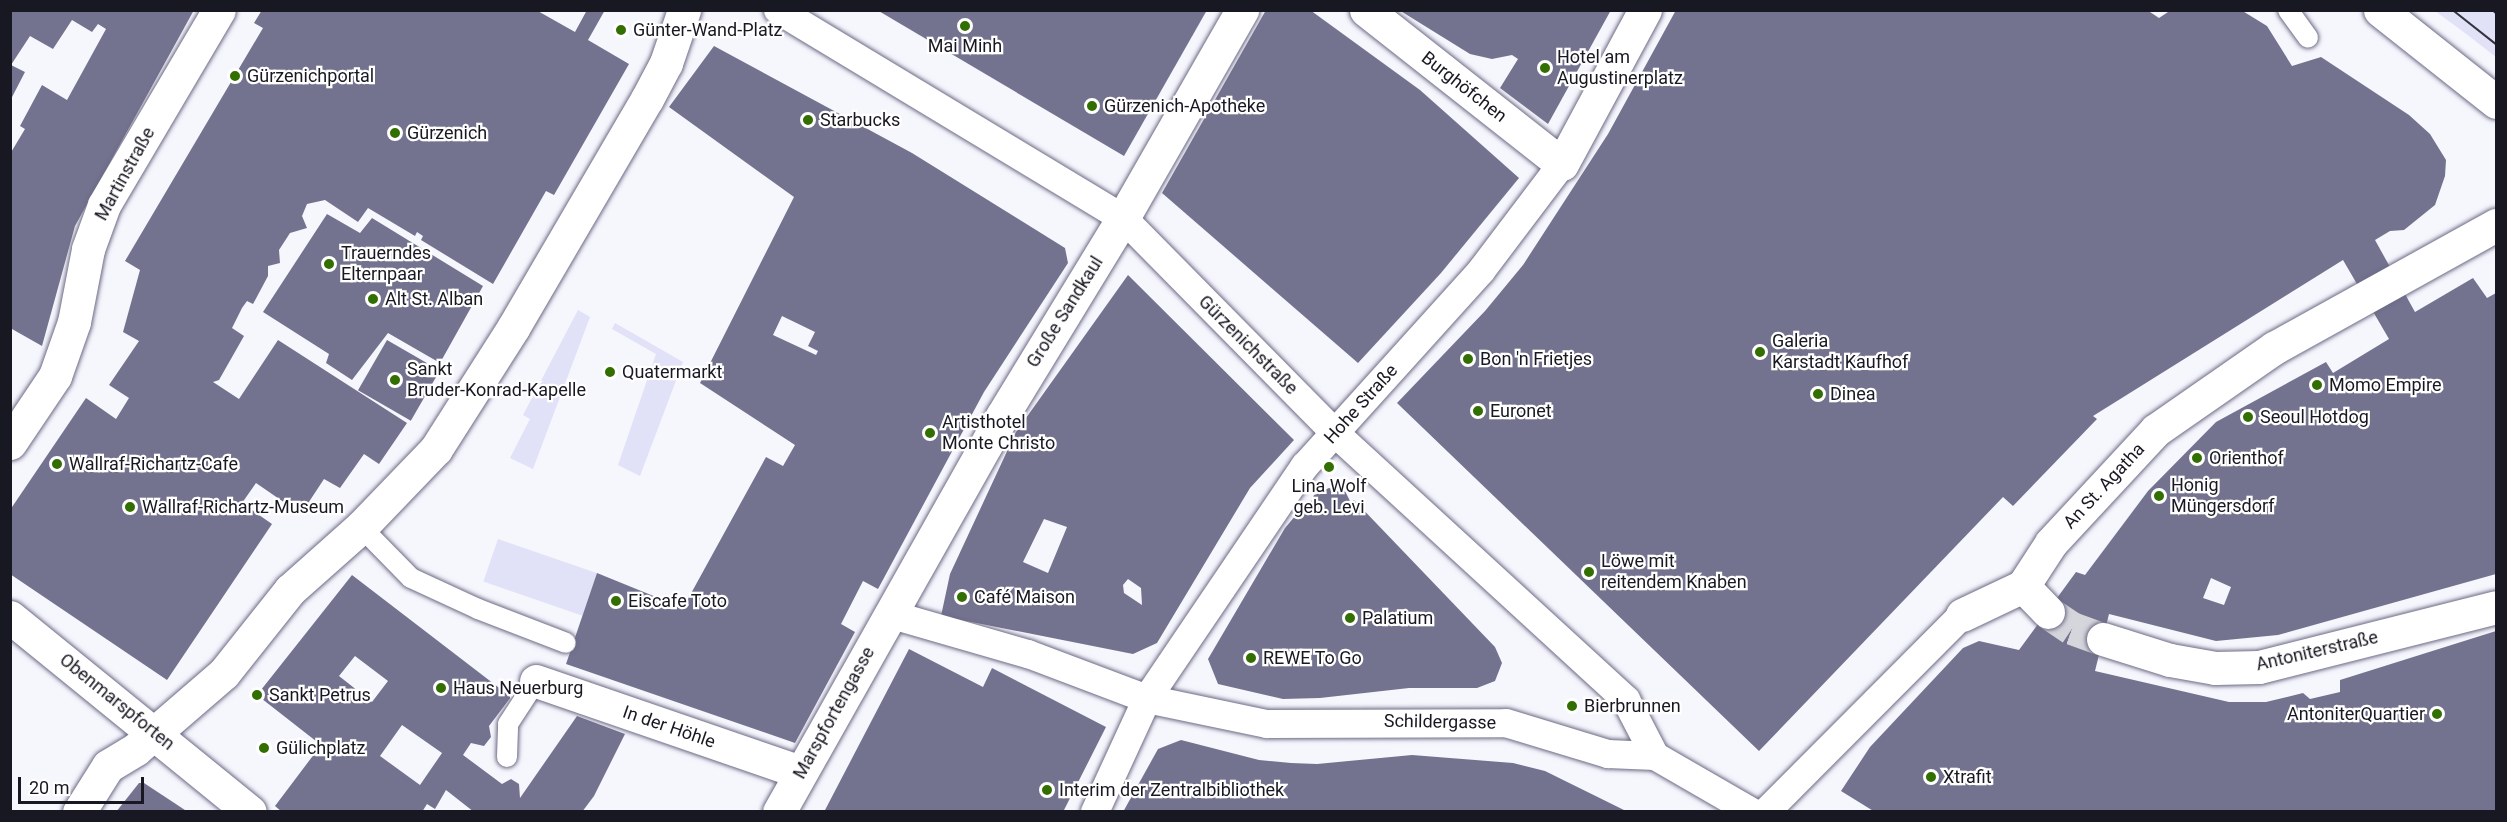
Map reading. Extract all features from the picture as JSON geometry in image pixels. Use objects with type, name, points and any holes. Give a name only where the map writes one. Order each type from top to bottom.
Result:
[{"type":"street","name":"Martinstraße","points":[[10,443],[55,376],[74,322],[88,249],[104,205],[219,10]]},
{"type":"street","points":[[79,812],[108,766],[157,732],[224,673],[290,590],[361,527],[436,449],[463,409],[647,99],[666,63],[684,10]]},
{"type":"street","name":"Gürzenichstraße","points":[[778,10],[1123,218],[1335,433],[1626,700],[1655,756]]},
{"type":"street","name":"Große Sandkaul","points":[[889,614],[1002,416],[1123,218],[1242,10]]},
{"type":"street","name":"Burghöfchen","points":[[1366,10],[1562,164]]},
{"type":"street","name":"Hohe Straße","points":[[1095,812],[1147,699],[1268,518],[1335,433],[1481,271],[1562,164],[1645,10]]},
{"type":"street","points":[[2380,10],[2496,102]]},
{"type":"street","name":"An St. Agatha","points":[[2023,586],[2051,543],[2156,430],[2274,348],[2496,225]]},
{"type":"street","points":[[1766,812],[1962,615],[2023,586],[2048,612]]},
{"type":"street","name":"Antoniterstraße","points":[[2103,639],[2170,660],[2215,668],[2259,667],[2496,607]]},
{"type":"street","points":[[889,614],[1028,654],[1147,699]]},
{"type":"street","name":"Marspfortengasse","points":[[779,812],[889,614]]},
{"type":"street","name":"Obenmarspforten","points":[[10,617],[157,732],[250,812]]},
{"type":"street","name":"In der Höhle","points":[[536,681],[801,772]]},
{"type":"street","name":"Schildergasse","points":[[1147,699],[1267,724],[1506,723],[1608,754],[1655,756],[1752,812]]},
{"type":"lane","points":[[2288,10],[2308,38]]},
{"type":"lane","points":[[361,527],[411,578],[478,609],[566,643]]},
{"type":"lane","points":[[507,757],[508,724],[536,681]]},
{"type":"shaded area","points":[[2435,11],[2496,11],[2496,57],[2465,33]]},
{"type":"shaded area","points":[[578,310],[590,317],[533,469],[510,458],[530,419],[523,415]]},
{"type":"shaded area","points":[[615,323],[683,362],[640,476],[618,465],[656,354],[612,329]]},
{"type":"shaded area","points":[[498,539],[597,573],[583,616],[483,582]]},
{"type":"building","points":[[10,10],[194,10],[75,226],[42,346],[12,329],[10,333],[10,154],[25,129],[20,126],[42,85],[67,100],[106,29],[98,24],[92,32],[72,20],[53,49],[30,36],[11,65],[25,72],[10,101]]},
{"type":"building","points":[[262,10],[536,10],[575,32],[587,10],[605,10],[588,40],[629,64],[554,195],[546,191],[493,284],[421,240],[423,236],[417,232],[415,236],[368,208],[358,222],[325,200],[307,204],[302,216],[307,228],[290,233],[279,250],[280,263],[268,266],[268,276],[253,304],[247,301],[242,308],[232,328],[244,336],[219,380],[213,382],[239,399],[278,340],[407,423],[379,464],[364,454],[340,488],[324,479],[301,514],[256,483],[242,503],[272,524],[167,680],[10,574],[10,510],[86,398],[116,419],[129,398],[109,385],[139,341],[123,332],[140,270],[125,261],[263,28],[254,23]]},
{"type":"building","points":[[877,10],[1207,10],[1124,156]]},
{"type":"building","points":[[1266,10],[1310,10],[1420,90],[1519,178],[1441,273],[1358,363],[1162,193]]},
{"type":"building","points":[[1399,10],[1611,10],[1548,124],[1500,88],[1518,59],[1512,55],[1492,59],[1470,54]]},
{"type":"building","points":[[1676,10],[2147,10],[2159,18],[2171,10],[2241,10],[2267,26],[2292,66],[2321,57],[2409,115],[2430,134],[2446,160],[2445,176],[2435,205],[2404,230],[2390,231],[2375,240],[2415,312],[2473,278],[2487,298],[2496,293],[2496,574],[2278,635],[2216,641],[2109,614],[2095,671],[2229,702],[2266,702],[2303,693],[2310,699],[2340,692],[2340,680],[2496,631],[2496,812],[1875,812],[1841,791],[1870,747],[1963,648],[1979,641],[2019,650],[2076,572],[2085,575],[2148,491],[2216,422],[2326,362],[2333,373],[2389,339],[2343,260],[2093,416],[2097,419],[2013,506],[2003,497],[1759,751],[1397,403],[1485,311],[1523,265],[1608,134]],"holes":[[[2211,578],[2231,587],[2224,605],[2203,598]]]},
{"type":"building","points":[[714,46],[912,153],[1065,248],[1068,263],[984,392],[878,589],[863,581],[841,624],[855,632],[795,743],[566,664],[597,573],[683,608],[766,457],[783,466],[795,445],[700,383],[794,197],[669,107]],"holes":[[[782,316],[815,332],[808,346],[818,351],[816,355],[773,335]]]},
{"type":"building","name":"Alt St. Alban","points":[[327,214],[360,233],[372,218],[483,286],[440,363],[388,333],[352,380],[326,363],[329,354],[263,312]]},
{"type":"building","points":[[1128,275],[1294,440],[1250,488],[1157,643],[1133,654],[941,616],[950,574],[1016,432]],"holes":[[[1044,519],[1067,527],[1048,573],[1023,562]],[[1128,579],[1141,588],[1142,605],[1124,593],[1123,585]]]},
{"type":"building","name":"Sankt Bruder-Konrad-Kapelle","points":[[387,340],[440,370],[411,421],[358,390]]},
{"type":"building","name":"Palatium","points":[[1329,488],[1345,491],[1351,503],[1354,500],[1495,647],[1502,663],[1495,681],[1477,688],[1409,688],[1320,698],[1283,699],[1218,684],[1208,659],[1285,528],[1307,502],[1310,505],[1314,495]]},
{"type":"building","name":"Haus Neuerburg","points":[[352,575],[511,697],[489,726],[491,737],[484,746],[471,743],[463,755],[502,784],[511,779],[519,784],[520,798],[577,716],[625,734],[594,796],[582,812],[474,812],[446,790],[435,809],[427,804],[422,812],[282,812],[275,806],[321,745],[257,695]],"holes":[[[355,656],[388,681],[372,702],[339,676]],[[402,725],[442,753],[420,785],[380,756]]]},
{"type":"building","points":[[909,649],[983,687],[992,668],[1106,727],[1063,812],[824,812]]},
{"type":"building","points":[[1181,740],[1259,760],[1291,763],[1317,764],[1412,755],[1513,763],[1545,771],[1628,812],[1123,812],[1158,749]]},
{"type":"building","points":[[139,783],[144,783],[188,812],[116,812]]},
{"type":"tunnel","points":[[2048,612],[2072,628],[2103,639]]},
{"type":"tram line","points":[[2453,10],[2496,44]]},
{"type":"tram line","points":[[2493,10],[2496,13]]},
{"type":"place","name":"Mai Minh","points":[[965,26]]},
{"type":"place","name":"Günter-Wand-Platz","points":[[621,30]]},
{"type":"place","name":"Hotel am Augustinerplatz","points":[[1545,68]]},
{"type":"place","name":"Gürzenichportal","points":[[235,76]]},
{"type":"place","name":"Gürzenich-Apotheke","points":[[1092,106]]},
{"type":"place","name":"Starbucks","points":[[808,120]]},
{"type":"place","name":"Gürzenich","points":[[395,133]]},
{"type":"place","name":"Trauerndes Elternpaar","points":[[329,264]]},
{"type":"place","name":"Alt St. Alban","points":[[373,299]]},
{"type":"place","name":"Galeria Karstadt Kaufhof","points":[[1760,352]]},
{"type":"place","name":"Bon 'n Frietjes","points":[[1468,359]]},
{"type":"place","name":"Quatermarkt","points":[[610,372]]},
{"type":"place","name":"Sankt Bruder-Konrad-Kapelle","points":[[395,380]]},
{"type":"place","name":"Momo Empire","points":[[2317,385]]},
{"type":"place","name":"Dinea","points":[[1818,394]]},
{"type":"place","name":"Euronet","points":[[1478,411]]},
{"type":"place","name":"Seoul Hotdog","points":[[2248,417]]},
{"type":"place","name":"Artisthotel Monte Christo","points":[[930,433]]},
{"type":"place","name":"Orienthof","points":[[2197,458]]},
{"type":"place","name":"Wallraf-Richartz-Cafe","points":[[57,464]]},
{"type":"place","name":"Lina Wolf geb. Levi","points":[[1329,467]]},
{"type":"place","name":"Honig Müngersdorf","points":[[2159,496]]},
{"type":"place","name":"Wallraf-Richartz-Museum","points":[[130,507]]},
{"type":"place","name":"Löwe mit reitendem Knaben","points":[[1589,572]]},
{"type":"place","name":"Café Maison","points":[[962,597]]},
{"type":"place","name":"Eiscafe Toto","points":[[616,601]]},
{"type":"place","name":"Palatium","points":[[1350,618]]},
{"type":"place","name":"REWE To Go","points":[[1251,658]]},
{"type":"place","name":"Haus Neuerburg","points":[[441,688]]},
{"type":"place","name":"Sankt Petrus","points":[[257,695]]},
{"type":"place","name":"Bierbrunnen","points":[[1572,706]]},
{"type":"place","name":"AntoniterQuartier","points":[[2437,714]]},
{"type":"place","name":"Gülichplatz","points":[[264,748]]},
{"type":"place","name":"Xtrafit","points":[[1931,777]]},
{"type":"place","name":"Interim der Zentralbibliothek","points":[[1047,790]]}]
